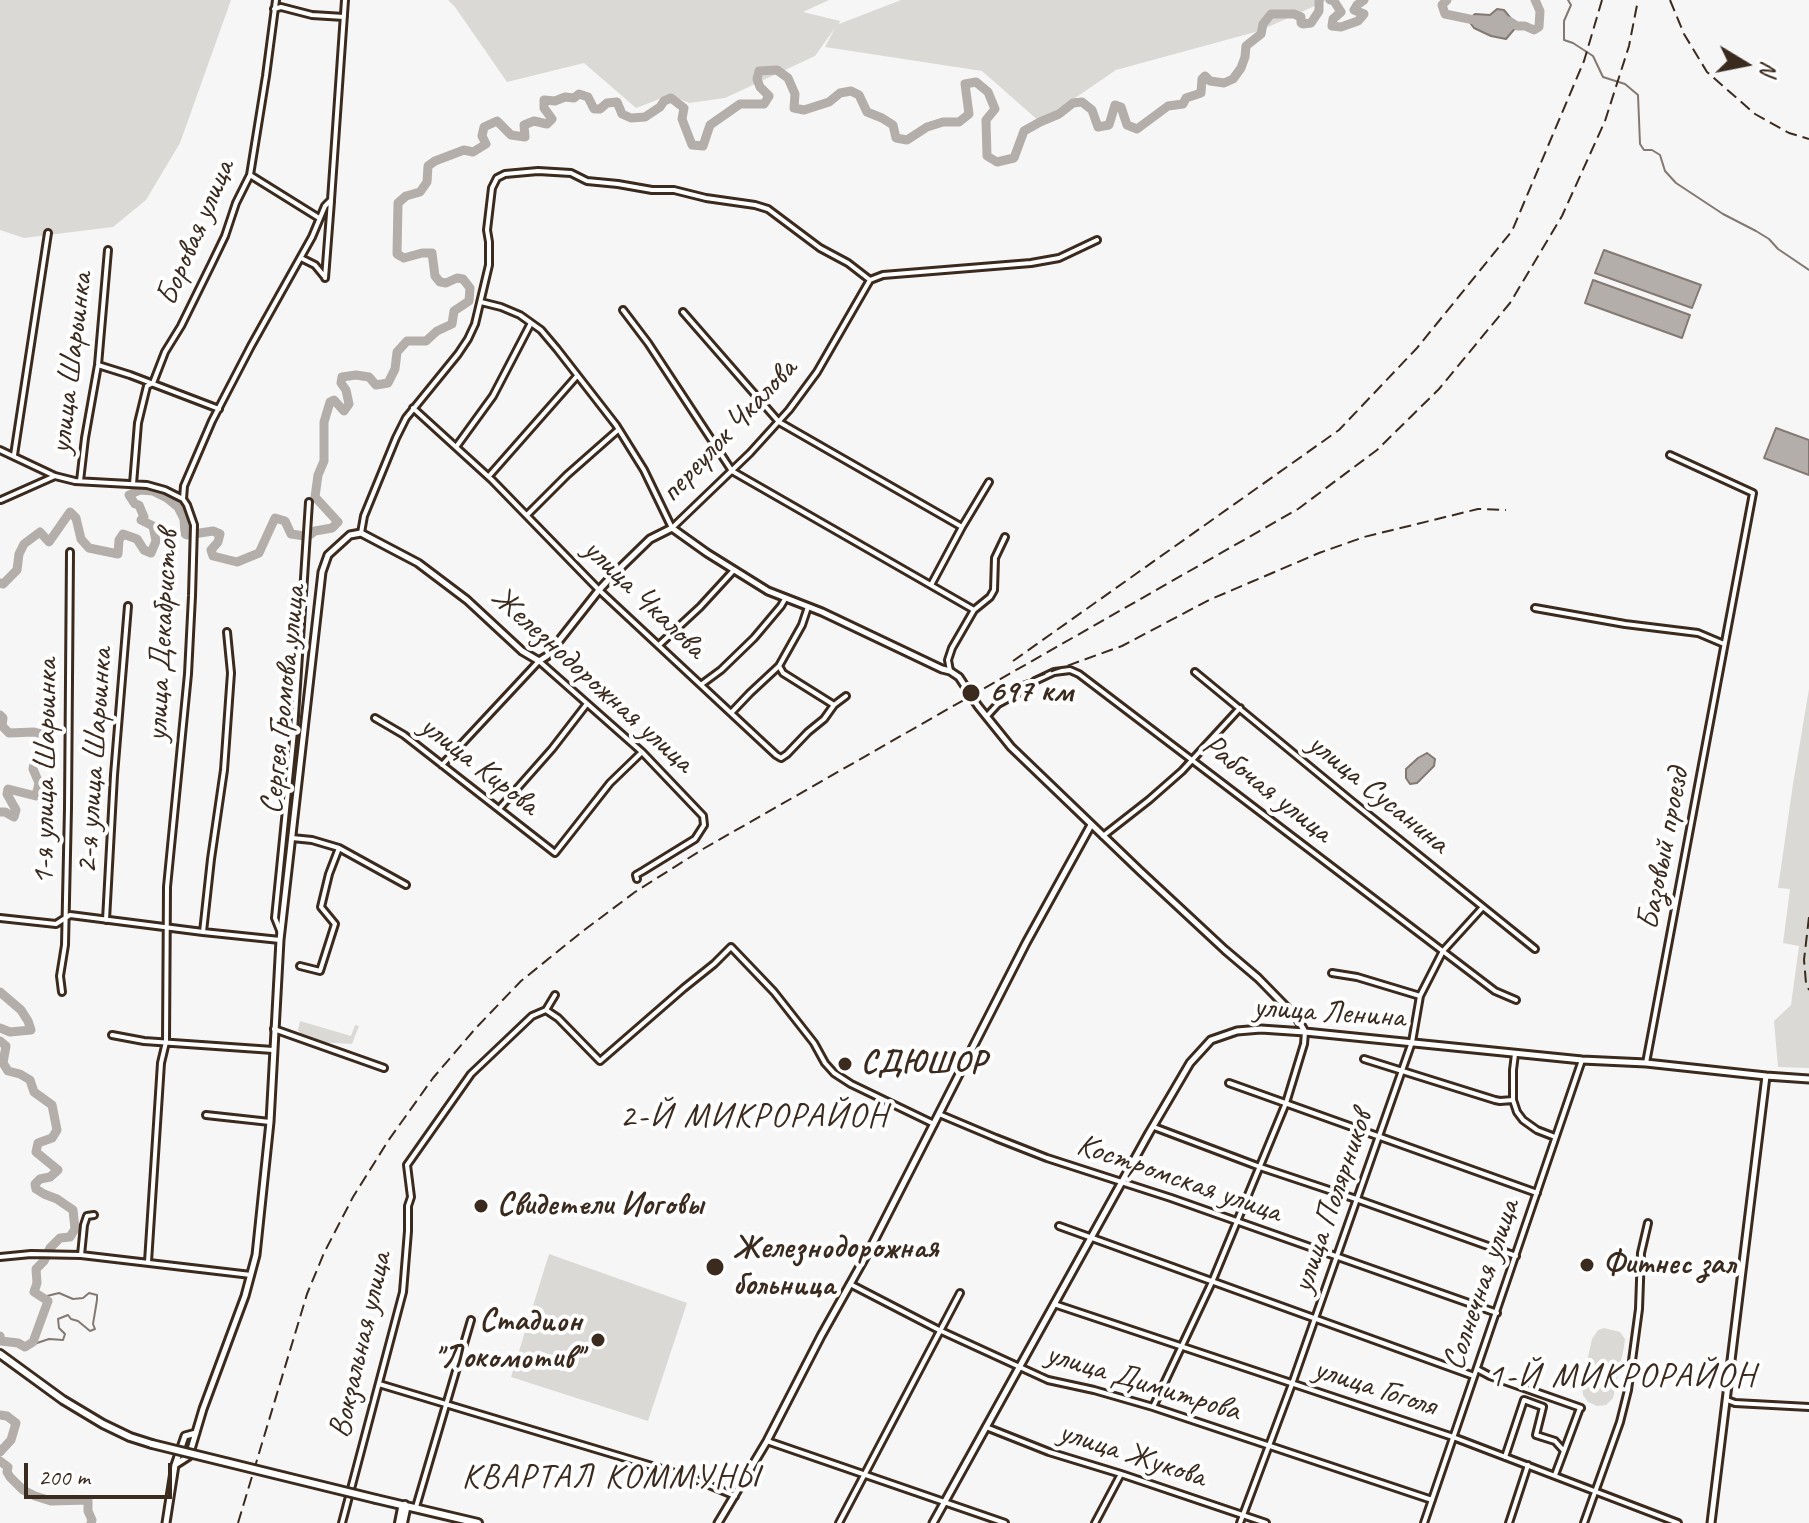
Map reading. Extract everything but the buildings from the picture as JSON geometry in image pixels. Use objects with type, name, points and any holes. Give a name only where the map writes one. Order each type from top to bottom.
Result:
[{"type":"main road","points":[[2,1356],[63,1400],[130,1437],[478,1523]]},
{"type":"main road","points":[[387,1501],[401,1522]]},
{"type":"main road","points":[[401,1522],[405,1505]]},
{"type":"main road","points":[[401,1522],[416,1507]]},
{"type":"street","name":"Боровая улица","points":[[133,484],[138,423],[147,386],[153,383],[165,352],[225,236],[250,175],[276,0]]},
{"type":"street","name":"улица Декабристов","points":[[148,1262],[161,1063],[166,1042],[167,887],[188,674],[194,525],[183,499],[184,486],[251,346],[331,200],[345,0]]},
{"type":"street","points":[[274,9],[281,7],[312,15],[344,17]]},
{"type":"street","points":[[361,533],[364,516],[396,438],[413,408],[468,339],[481,302],[482,285],[489,265],[487,230],[492,188],[497,178],[505,174],[538,171],[571,173],[587,181],[674,190],[755,205],[768,209],[870,280],[883,275],[1045,261],[1059,258],[1097,240]]},
{"type":"street","points":[[250,175],[320,219]]},
{"type":"street","points":[[301,258],[315,265],[325,278],[331,200]]},
{"type":"street","points":[[14,455],[48,233]]},
{"type":"street","name":"улица Шарьинка","points":[[80,481],[98,365],[108,250]]},
{"type":"street","name":"переулок Чкалова","points":[[442,765],[547,656],[599,590],[650,539],[672,528],[779,422],[817,372],[870,280]]},
{"type":"street","points":[[481,302],[520,315],[541,330],[618,430],[644,470],[672,528],[734,570],[785,599],[959,677],[1011,747],[1297,1018],[1305,1032],[1304,1044],[1286,1103],[1212,1282],[1153,1407]]},
{"type":"street","points":[[623,310],[732,471],[974,610]]},
{"type":"street","points":[[683,312],[779,422],[962,527]]},
{"type":"street","points":[[456,447],[493,396],[531,323]]},
{"type":"street","points":[[98,365],[219,409]]},
{"type":"street","points":[[489,477],[577,376]]},
{"type":"street","name":"улица Чкалова","points":[[413,408],[489,477],[599,590],[781,758],[846,696]]},
{"type":"street","points":[[527,515],[618,430]]},
{"type":"street","points":[[0,450],[55,476],[80,481],[147,485],[183,499]]},
{"type":"street","name":"Базовый проезд","points":[[1646,1063],[1753,493],[1670,455]]},
{"type":"street","points":[[1,500],[55,476]]},
{"type":"street","points":[[931,585],[989,482]]},
{"type":"street","points":[[0,918],[56,924],[70,915],[203,932],[280,937],[275,918],[294,731],[309,502]]},
{"type":"street","name":"Железнодорожная улица","points":[[361,533],[418,563],[467,600],[522,651],[539,661],[642,752],[703,816],[704,825],[695,839],[636,875],[637,879]]},
{"type":"street","name":"Сергея Громова улица","points":[[197,1433],[256,1255],[270,1122],[280,937],[322,572],[328,555],[350,535],[361,533]]},
{"type":"street","points":[[950,671],[949,654],[974,610],[994,590],[995,558],[1005,537]]},
{"type":"street","name":"1-я улица Шарьинка","points":[[62,992],[70,552]]},
{"type":"street","points":[[659,645],[734,570]]},
{"type":"street","points":[[702,684],[754,638],[785,599]]},
{"type":"street","name":"2-я улица Шарьинка","points":[[106,920],[128,606]]},
{"type":"street","points":[[731,713],[779,666],[802,625],[808,607]]},
{"type":"street","points":[[1535,608],[1698,633],[1724,644]]},
{"type":"street","points":[[203,932],[225,756],[231,673],[227,632]]},
{"type":"street","points":[[779,666],[783,673],[834,705]]},
{"type":"street","name":"Рабочая улица","points":[[987,716],[998,704],[1035,681],[1054,672],[1070,670],[1091,682],[1495,991],[1516,1000]]},
{"type":"street","name":"улица Сусанина","points":[[1195,672],[1535,949]]},
{"type":"street","points":[[499,809],[586,705]]},
{"type":"street","points":[[1103,836],[1193,760],[1240,708]]},
{"type":"street","name":"улица Кирова","points":[[375,718],[404,735],[555,853],[610,783],[642,752]]},
{"type":"street","points":[[718,1523],[767,1441],[1026,943],[1091,825]]},
{"type":"street","points":[[292,838],[339,848],[406,885]]},
{"type":"street","points":[[300,966],[320,971],[335,924],[321,907],[339,848]]},
{"type":"street","name":"улица Полярников","points":[[1240,1523],[1412,1042],[1420,996],[1443,951],[1483,907]]},
{"type":"street","points":[[546,1010],[558,1018],[600,1061],[731,947],[774,992],[834,1073],[934,1124]]},
{"type":"street","points":[[1332,973],[1357,977],[1420,996]]},
{"type":"street","name":"Вокзальная улица","points":[[342,1523],[403,1292],[411,1197],[407,1165],[471,1074],[532,1016],[546,1010],[555,995]]},
{"type":"street","points":[[274,1029],[384,1068]]},
{"type":"street","name":"улица Ленина","points":[[933,1523],[1190,1063],[1211,1040],[1237,1031],[1261,1029],[1809,1079]]},
{"type":"street","points":[[112,1035],[273,1050]]},
{"type":"street","points":[[1515,1054],[1513,1100],[1517,1112],[1537,1130],[1555,1137]]},
{"type":"street","points":[[1364,1059],[1495,1100],[1513,1100]]},
{"type":"street","name":"Солнечная улица","points":[[1424,1523],[1582,1060]]},
{"type":"street","points":[[1711,1523],[1766,1076]]},
{"type":"street","points":[[1229,1083],[1537,1193]]},
{"type":"street","name":"Костромская улица","points":[[939,1114],[1122,1183],[1497,1313]]},
{"type":"street","points":[[206,1115],[270,1122]]},
{"type":"street","points":[[1154,1127],[1516,1256]]},
{"type":"street","points":[[81,1255],[84,1225],[87,1216],[94,1215]]},
{"type":"street","points":[[1584,1523],[1620,1422],[1628,1390],[1639,1309],[1641,1253],[1648,1223]]},
{"type":"street","points":[[1059,1226],[1474,1376]]},
{"type":"street","points":[[0,1257],[81,1255],[251,1275]]},
{"type":"street","name":"улица Димитрова","points":[[850,1284],[939,1330],[1048,1380],[1153,1407],[1432,1500]]},
{"type":"street","points":[[839,1523],[960,1293]]},
{"type":"street","name":"улица Гоголя","points":[[1054,1304],[1453,1437],[1678,1523]]},
{"type":"street","points":[[416,1507],[471,1320]]},
{"type":"street","points":[[1477,1369],[1580,1408],[1555,1475]]},
{"type":"street","points":[[379,1384],[692,1478],[735,1496]]},
{"type":"street","points":[[1505,1457],[1524,1400],[1543,1407],[1536,1435],[1555,1441],[1564,1451]]},
{"type":"street","points":[[1727,1400],[1809,1407]]},
{"type":"street","name":"улица Жукова","points":[[986,1427],[1049,1452],[1266,1523]]},
{"type":"street","points":[[166,1523],[175,1465],[185,1436],[197,1433]]},
{"type":"street","points":[[175,1465],[189,1456],[197,1433]]},
{"type":"street","points":[[767,1441],[1005,1523]]},
{"type":"street","points":[[1509,1523],[1528,1465]]},
{"type":"street","points":[[1095,1523],[1121,1474]]},
{"type":"shaded area","points":[[0,0],[231,0],[180,143],[146,200],[113,227],[24,238],[0,230]]},
{"type":"shaded area","points":[[448,0],[829,0],[803,12],[840,21],[839,24],[901,0],[1328,0],[1259,31],[1116,70],[1040,122],[982,71],[825,47],[835,28],[815,56],[725,98],[689,103],[670,95],[636,108],[584,63],[507,82]]},
{"type":"shaded area","points":[[1497,9],[1504,10],[1517,26],[1506,39],[1474,28],[1468,20],[1475,14],[1490,15]]},
{"type":"shaded area","points":[[1604,250],[1701,285],[1692,308],[1595,273]]},
{"type":"shaded area","points":[[1593,280],[1690,315],[1682,338],[1585,303]]},
{"type":"shaded area","points":[[1776,428],[1809,440],[1809,475],[1764,458]]},
{"type":"shaded area","points":[[1809,689],[1809,1068],[1778,1067],[1774,1021],[1791,1005],[1799,946],[1783,943],[1790,889],[1778,888]]},
{"type":"shaded area","points":[[1427,753],[1435,759],[1434,766],[1417,783],[1410,784],[1406,769]]},
{"type":"shaded area","points":[[300,1021],[351,1036],[355,1025],[359,1026],[352,1044],[317,1042],[302,1035],[298,1030]]},
{"type":"shaded area","name":"Стадион \"Локомотив\"","points":[[549,1254],[687,1303],[648,1421],[511,1377]]},
{"type":"shaded area","points":[[1604,1328],[1620,1332],[1625,1339],[1613,1398],[1606,1405],[1597,1406],[1588,1402],[1583,1395],[1582,1384],[1592,1339],[1598,1330]]},
{"type":"waterway","points":[[308,536],[315,531],[332,528],[338,522],[315,497],[318,475],[324,461],[324,422],[330,402],[334,400],[344,411],[349,404],[341,383],[342,377],[356,375],[369,377],[376,385],[388,383],[395,369],[397,352],[407,341],[426,341],[452,324],[454,311],[469,301],[470,288],[463,279],[446,283],[435,276],[432,253],[404,258],[397,254],[398,203],[406,196],[420,192],[427,182],[428,166],[435,161],[464,150],[473,152],[486,144],[482,136],[484,127],[497,121],[511,135],[525,137],[524,125],[534,121],[547,124],[552,119],[544,108],[544,100],[574,98],[579,94],[588,97],[594,109],[617,102],[622,114],[631,118],[645,117],[671,98],[684,108],[682,119],[692,145],[703,146],[710,125],[740,104],[764,104],[769,96],[760,87],[757,79],[759,71],[777,70],[788,78],[795,94],[794,108],[804,110],[851,91],[859,95],[867,112],[893,125],[896,138],[907,140],[927,127],[943,122],[959,122],[969,114],[965,84],[976,82],[988,92],[995,109],[986,120],[987,156],[997,162],[1014,158],[1024,131],[1059,114],[1073,103],[1082,102],[1092,110],[1098,127],[1109,125],[1115,105],[1121,107],[1127,125],[1137,129],[1168,106],[1183,104],[1186,98],[1201,93],[1205,76],[1210,81],[1224,83],[1233,79],[1241,68],[1246,46],[1261,34],[1263,24],[1271,14],[1294,14],[1301,17],[1301,23],[1311,23],[1319,11],[1319,0]]},
{"type":"waterway","points":[[1330,0],[1341,12],[1333,19],[1332,26],[1341,27],[1358,21],[1364,14],[1354,10],[1364,0]]},
{"type":"waterway","points":[[1447,0],[1442,5],[1445,14],[1479,21]]},
{"type":"waterway","points":[[1509,21],[1534,30],[1539,27],[1540,11],[1535,0]]},
{"type":"waterway","points":[[1568,0],[1571,5],[1564,21],[1564,40],[1593,56],[1603,77],[1625,84],[1638,95],[1640,144],[1644,150],[1660,155],[1665,171],[1676,183],[1769,239],[1809,270]]},
{"type":"waterway","points":[[0,583],[3,584],[17,570],[24,544],[40,532],[49,542],[70,512],[76,518],[81,539],[89,548],[118,554],[119,540],[123,534],[137,539],[144,550],[151,553],[156,541],[153,526],[141,520],[144,517],[139,505],[129,495],[140,490],[153,491],[178,507],[184,519],[185,534],[213,531],[220,534],[211,550],[213,556],[237,562],[259,553],[275,518],[285,521],[291,534],[305,536]]},
{"type":"waterway","points":[[0,715],[3,718],[2,726],[9,733],[46,735],[46,743],[35,759],[33,769],[39,783],[36,796],[8,789],[7,794],[16,810],[14,817],[0,812]]},
{"type":"waterway","points":[[0,992],[21,1010],[31,1030],[10,1032],[0,1028]]},
{"type":"waterway","points":[[0,1041],[6,1046],[3,1063],[8,1071],[30,1080],[34,1092],[52,1105],[57,1130],[52,1138],[38,1143],[36,1152],[58,1170],[35,1184],[36,1189],[73,1210],[75,1229],[70,1237],[60,1238],[50,1248],[36,1269],[34,1292],[48,1301],[33,1342],[25,1347],[1,1341],[0,1336]]},
{"type":"waterway","points":[[25,1347],[49,1339],[63,1340],[65,1334],[59,1328],[58,1319],[68,1315],[90,1331],[95,1329],[97,1295],[89,1293],[83,1298],[73,1299],[59,1293],[43,1297]]},
{"type":"waterway","points":[[0,1415],[16,1423],[11,1440],[0,1452]]},
{"type":"waterway","points":[[0,1461],[8,1467],[10,1477],[23,1490],[35,1496],[51,1501],[88,1500],[91,1523]]},
{"type":"railway","points":[[1013,661],[1339,430],[1417,348],[1512,231],[1584,61],[1602,0]]},
{"type":"railway","points":[[238,1523],[307,1294],[324,1253],[353,1197],[388,1141],[433,1078],[475,1029],[521,981],[635,892],[703,849],[1298,509],[1377,450],[1439,389],[1510,303],[1562,216],[1605,121],[1629,46],[1638,0]]},
{"type":"railway","points":[[1670,0],[1684,34],[1707,72],[1755,114],[1789,133],[1809,139]]},
{"type":"railway","points":[[1000,690],[1122,646],[1209,600],[1319,553],[1364,537],[1478,509],[1506,510]]},
{"type":"railway","points":[[1809,917],[1804,960],[1809,990]]},
{"type":"place","name":"697 км","points":[[971,693]]},
{"type":"place","name":"СДЮШОР","points":[[845,1064]]},
{"type":"place","name":"Свидетели Иоговы","points":[[481,1206]]},
{"type":"place","name":"Фитнес зал","points":[[1587,1265]]},
{"type":"place","name":"Железнодорожная больница","points":[[715,1267]]},
{"type":"place","name":"Стадион \"Локомотив\"","points":[[598,1340]]},
{"type":"district","name":"2-Й МИКРОРАЙОН","points":[[754,1117]]},
{"type":"district","name":"1-Й МИКРОРАЙОН","points":[[1622,1377]]},
{"type":"district","name":"КВАРТАЛ КОММУНЫ","points":[[611,1478]]}]
